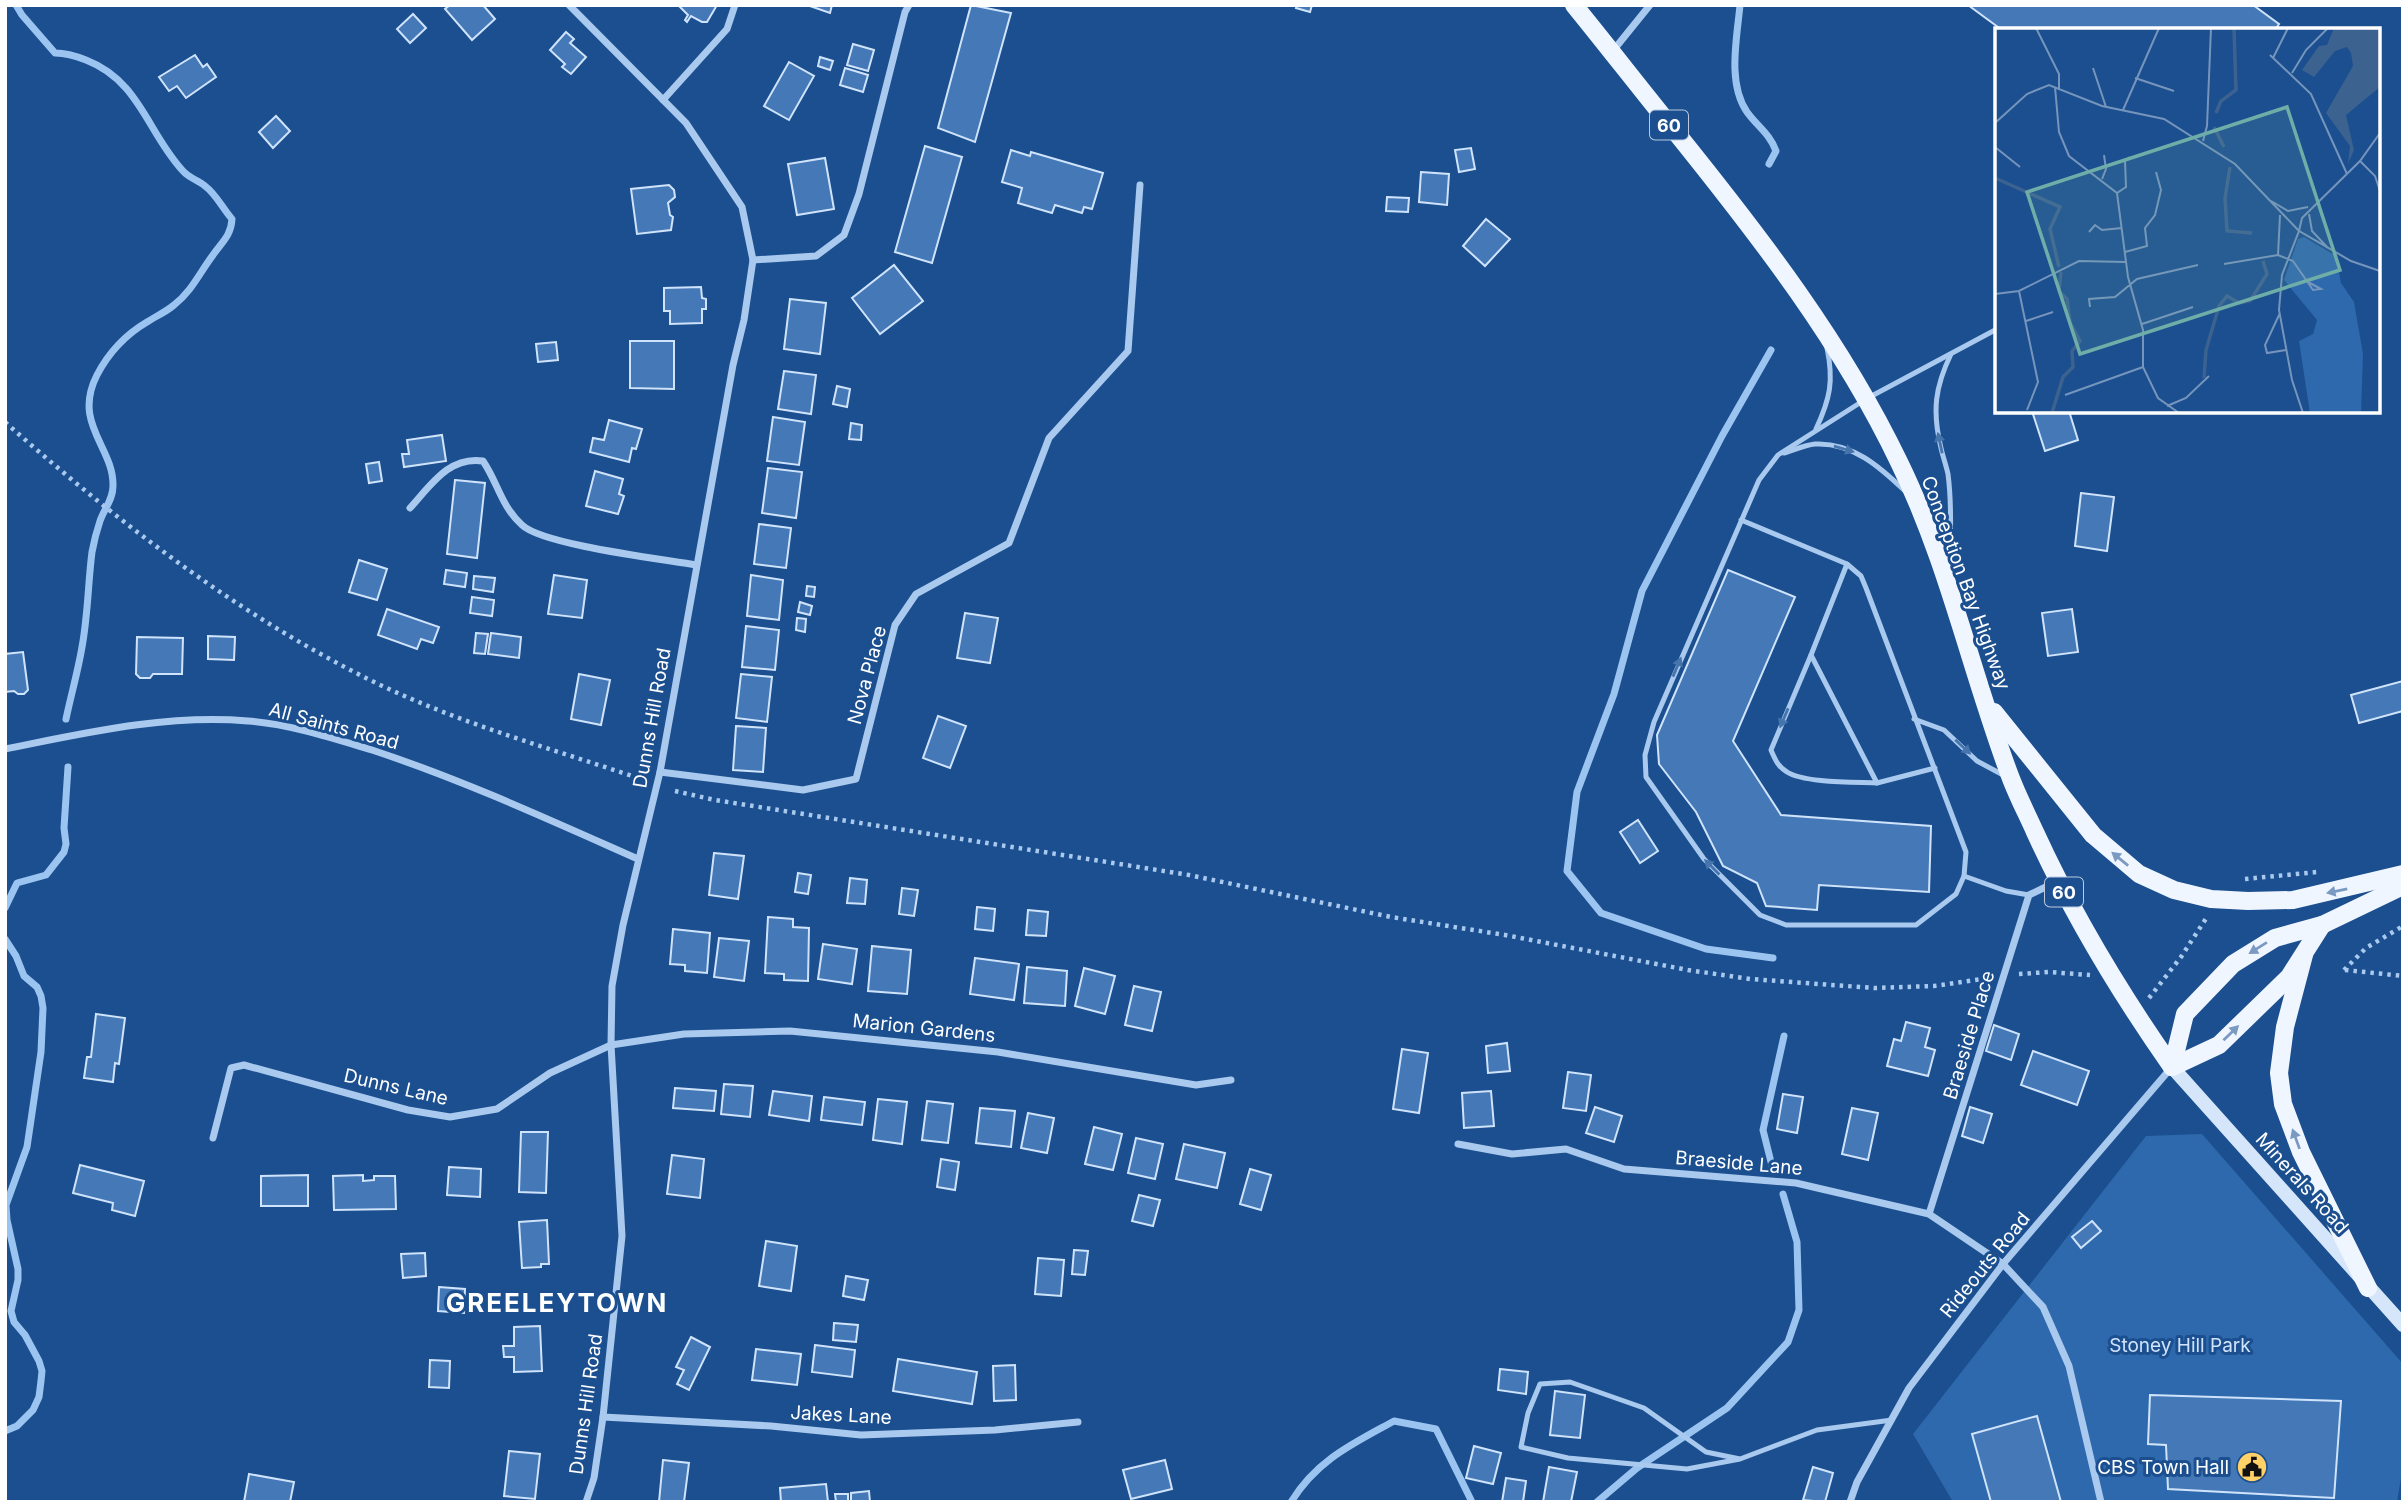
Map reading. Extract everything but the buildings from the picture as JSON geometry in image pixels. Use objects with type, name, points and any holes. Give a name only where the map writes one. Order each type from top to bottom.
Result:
[{"type":"main road","name":"Conception Bay Highway","points":[[1574,5],[1727,196],[1824,331],[1866,398],[1919,505],[1948,584],[2010,778],[2058,881],[2136,1015],[2172,1066]]},
{"type":"main road","points":[[1986,702],[2093,835],[2139,874],[2174,890],[2211,899],[2293,900],[2403,874]]},
{"type":"main road","points":[[2172,1066],[2185,1014],[2233,964],[2275,938],[2322,925],[2403,886]]},
{"type":"main road","points":[[2172,1066],[2219,1045],[2289,977],[2322,925]]},
{"type":"main road","points":[[2304,955],[2283,1038],[2279,1073],[2283,1104],[2301,1152],[2368,1288]]},
{"type":"street","name":"Dunns Hill Road","points":[[569,5],[686,123],[742,207],[753,260],[660,772],[622,925],[612,986],[611,1045],[622,1236],[603,1417],[594,1478],[586,1502]]},
{"type":"street","points":[[663,100],[727,29],[735,5]]},
{"type":"street","points":[[753,260],[816,256],[844,234],[859,194],[909,5]]},
{"type":"street","points":[[1612,53],[1650,5]]},
{"type":"street","name":"Nova Place","points":[[660,772],[803,790],[856,779],[895,625],[916,594],[1009,542],[1049,438],[1128,351],[1140,185]]},
{"type":"street","points":[[410,508],[448,467],[469,459],[483,461],[494,477],[501,500],[523,527],[555,540],[696,565]]},
{"type":"street","name":"All Saints Road","points":[[5,749],[86,732],[146,724],[197,720],[249,721],[341,741],[428,768],[638,859]]},
{"type":"street","points":[[2029,895],[2058,881]]},
{"type":"street","name":"Braeside Place","points":[[1929,1214],[2029,895]]},
{"type":"street","name":"Marion Gardens","points":[[611,1045],[684,1034],[790,1031],[998,1052],[1196,1085],[1231,1080]]},
{"type":"street","name":"Dunns Lane","points":[[213,1138],[231,1068],[244,1065],[408,1110],[450,1117],[497,1110],[550,1073],[611,1045]]},
{"type":"street","name":"Rideouts Road","points":[[1850,1502],[1857,1482],[1909,1388],[2003,1264],[2172,1066]]},
{"type":"street","name":"Minerals Road","points":[[2172,1066],[2403,1325]]},
{"type":"street","name":"Braeside Lane","points":[[1458,1144],[1512,1154],[1566,1149],[1624,1169],[1797,1183],[1929,1214],[2003,1264],[2043,1307],[2069,1366],[2101,1502]]},
{"type":"street","name":"Jakes Lane","points":[[603,1417],[771,1426],[861,1435],[995,1430],[1078,1422]]},
{"type":"lane","points":[[1741,520],[1847,564],[1860,576],[1867,588],[1966,852],[1964,876],[1956,894],[1916,925],[1786,925],[1760,915],[1704,859],[1646,776],[1645,755],[1654,722],[1741,520],[1759,480],[1778,456],[1866,398],[1995,330]]},
{"type":"lane","points":[[1815,430],[1829,402],[1832,371],[1824,331]]},
{"type":"lane","points":[[1948,584],[1952,514],[1947,472],[1935,418],[1940,376],[1951,353]]},
{"type":"lane","points":[[1778,456],[1814,444],[1837,446],[1859,454],[1887,473],[1919,505]]},
{"type":"lane","points":[[1847,564],[1771,750],[1777,764],[1789,774],[1799,776],[1877,783],[1935,768]]},
{"type":"lane","points":[[1811,655],[1877,783]]},
{"type":"lane","points":[[1914,719],[1944,730],[1977,761],[2010,778]]},
{"type":"lane","points":[[1964,876],[2006,891],[2029,895]]},
{"type":"lane","points":[[1740,1459],[1706,1452],[1644,1408],[1570,1382],[1541,1384],[1528,1413],[1521,1447],[1569,1458],[1687,1469],[1740,1459],[1817,1430],[1892,1420]]},
{"type":"path","points":[[5,422],[115,516],[243,606],[301,642],[364,677],[453,715],[657,785],[715,800],[1189,876],[1391,917],[1750,979],[1874,988],[1934,986],[2004,975],[2049,972],[2089,974],[2095,984]]},
{"type":"path","points":[[2237,880],[2325,871]]},
{"type":"path","points":[[2136,1015],[2206,920],[2211,899]]},
{"type":"path","points":[[2403,926],[2366,948],[2344,970],[2403,976]]},
{"type":"green space","name":"Stoney Hill Park","points":[[2202,1134],[2403,1364],[2403,1466],[2397,1502],[1953,1502],[1913,1434],[2146,1136]]},
{"type":"waterway","points":[[16,5],[55,53],[86,60],[119,81],[131,94],[183,171],[209,189],[232,219],[226,238],[186,294],[118,345],[97,375],[91,392],[91,421],[112,472],[113,486],[112,496],[100,521],[93,548],[84,635],[66,719]]},
{"type":"waterway","points":[[1740,5],[1735,60],[1737,88],[1747,112],[1767,135],[1776,151],[1769,164]]},
{"type":"waterway","points":[[1771,350],[1722,436],[1642,591],[1614,694],[1577,792],[1567,871],[1601,913],[1706,949],[1773,958]]},
{"type":"waterway","points":[[5,908],[17,883],[46,875],[64,852],[68,767]]},
{"type":"waterway","points":[[5,939],[24,976],[37,987],[43,1008],[41,1052],[27,1147],[6,1205],[18,1269],[11,1311],[14,1322],[25,1335],[42,1371],[39,1397],[33,1410],[17,1426],[5,1431]]},
{"type":"waterway","points":[[1773,1170],[1763,1130],[1784,1036]]},
{"type":"waterway","points":[[1597,1502],[1637,1468],[1727,1408],[1788,1342],[1799,1310],[1797,1242],[1783,1194]]},
{"type":"waterway","points":[[1291,1502],[1312,1475],[1336,1454],[1394,1421],[1436,1429],[1472,1502]]},
{"type":"place","name":"CBS Town Hall","points":[[2252,1467]]},
{"type":"district","name":"GREELEYTOWN","points":[[557,1302]]}]
